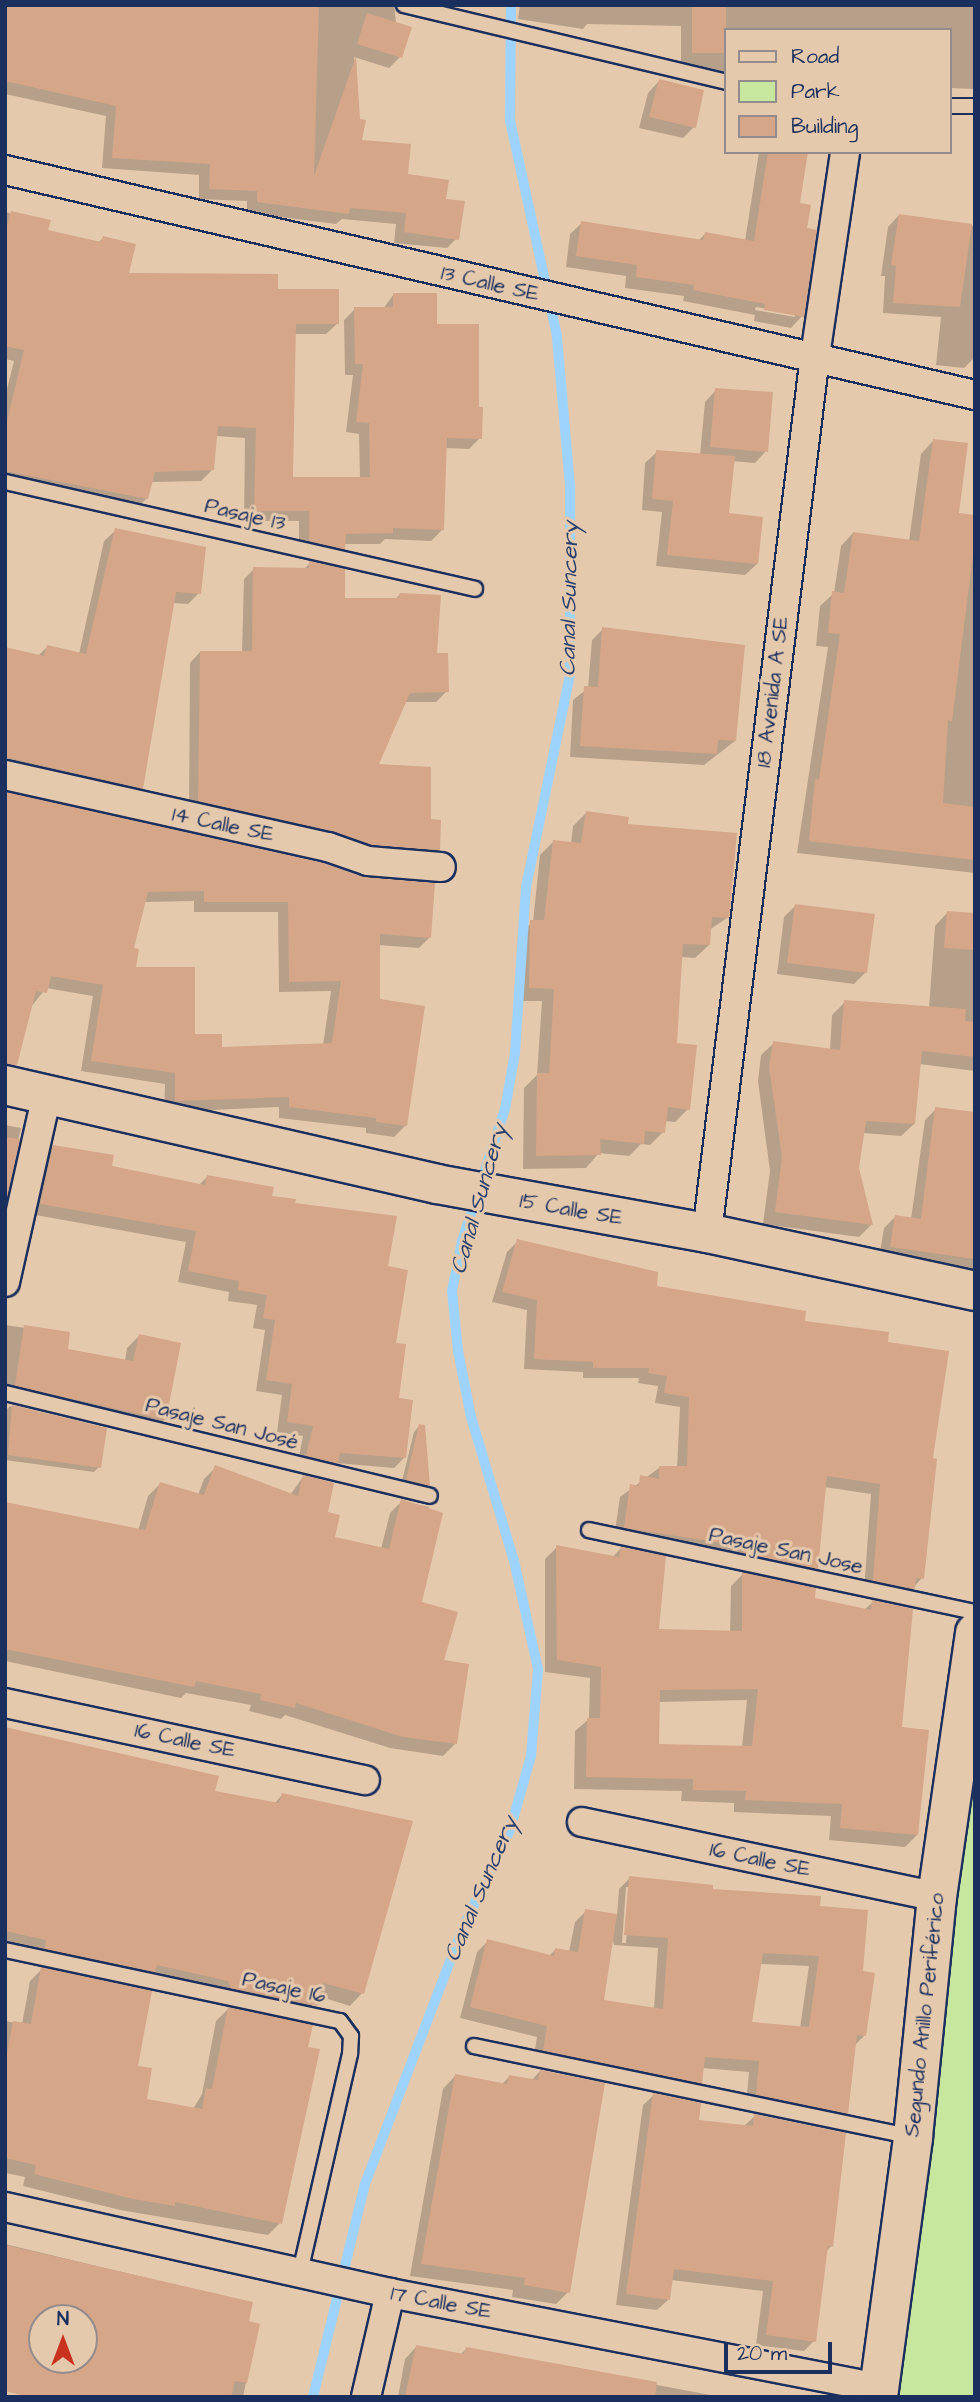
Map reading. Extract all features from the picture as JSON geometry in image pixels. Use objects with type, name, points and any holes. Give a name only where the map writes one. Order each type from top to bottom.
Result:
[{"type":"street","name":"18 Avenida A SE","points":[[707,1233],[815,356],[845,154]]},
{"type":"street","name":"13 Calle SE","points":[[5,170],[975,395]]},
{"type":"street","name":"14 Calle SE","points":[[5,775],[328,847],[368,861],[441,867]]},
{"type":"street","name":"15 Calle SE","points":[[5,1085],[437,1184],[533,1204],[707,1233],[975,1291]]},
{"type":"street","points":[[5,1282],[47,1094]]},
{"type":"street","name":"Segundo Anillo Periférico","points":[[879,2393],[913,2137],[937,1897],[975,1633]]},
{"type":"street","name":"16 Calle SE","points":[[5,1703],[365,1780]]},
{"type":"street","name":"16 Calle SE","points":[[582,1822],[937,1897]]},
{"type":"street","name":"17 Calle SE","points":[[5,2207],[380,2291],[879,2393]]},
{"type":"street","points":[[366,2397],[380,2291]]},
{"type":"lane","points":[[404,5],[518,35],[724,82]]},
{"type":"lane","points":[[952,106],[975,106]]},
{"type":"lane","name":"Pasaje 13","points":[[5,482],[475,589]]},
{"type":"lane","name":"Pasaje San José","points":[[5,1393],[430,1496]]},
{"type":"lane","name":"Pasaje San Jose","points":[[589,1531],[975,1612]]},
{"type":"lane","name":"Pasaje 16","points":[[5,1950],[340,2021],[351,2036],[350,2054],[307,2274]]},
{"type":"lane","points":[[474,2046],[913,2137]]},
{"type":"green space","points":[[975,1680],[975,2397],[878,2397]]},
{"type":"building","points":[[5,5],[319,5],[314,176],[356,56],[360,119],[366,120],[362,140],[411,144],[408,174],[449,180],[446,199],[465,201],[459,240],[404,232],[406,213],[350,208],[349,214],[257,202],[257,191],[209,189],[210,164],[112,158],[116,106],[5,81]]},
{"type":"building","points":[[692,5],[726,5],[724,53],[692,53]]},
{"type":"building","points":[[367,13],[412,27],[402,58],[357,44]]},
{"type":"building","points":[[659,79],[704,90],[696,128],[649,117]]},
{"type":"building","points":[[768,154],[808,154],[800,203],[811,205],[807,228],[817,230],[804,317],[764,310],[765,304],[693,290],[694,285],[636,277],[637,265],[576,256],[581,221],[703,240],[705,232],[754,241]]},
{"type":"building","points":[[11,211],[51,220],[48,230],[101,242],[103,236],[136,244],[129,273],[278,274],[278,289],[339,289],[339,324],[296,324],[293,477],[370,477],[369,423],[356,422],[363,364],[355,364],[354,307],[393,307],[393,293],[437,293],[437,324],[479,324],[479,407],[483,407],[482,439],[447,438],[444,530],[393,528],[393,533],[346,534],[345,550],[309,541],[309,511],[254,511],[256,428],[218,426],[214,470],[155,472],[148,499],[5,471],[5,430],[24,350],[5,346],[5,234]]},
{"type":"building","points":[[899,214],[972,224],[960,307],[893,303],[896,266],[891,265]]},
{"type":"building","points":[[715,388],[773,392],[768,452],[710,447]]},
{"type":"building","points":[[933,439],[968,443],[959,513],[975,515],[975,539],[952,721],[948,720],[943,803],[975,807],[975,860],[809,841],[815,779],[819,780],[840,634],[828,633],[832,591],[844,593],[853,532],[919,541]]},
{"type":"building","points":[[656,450],[735,456],[729,513],[763,517],[758,564],[667,555],[673,501],[652,499]]},
{"type":"building","points":[[115,528],[206,547],[201,594],[176,592],[143,789],[5,757],[5,647],[44,656],[47,645],[86,654]]},
{"type":"building","points":[[309,561],[345,569],[345,598],[399,598],[400,593],[441,595],[437,653],[448,653],[449,692],[410,693],[379,764],[431,767],[431,819],[441,820],[440,850],[371,845],[332,831],[198,801],[200,651],[252,651],[253,567],[309,568]]},
{"type":"building","points":[[602,627],[745,645],[736,741],[718,740],[717,754],[580,746],[584,686],[598,687]]},
{"type":"building","points":[[7,792],[323,863],[363,877],[435,883],[431,938],[380,934],[380,999],[425,1006],[407,1126],[376,1122],[376,1118],[289,1107],[289,1097],[175,1101],[175,1073],[91,1061],[103,985],[51,976],[47,993],[36,991],[17,1065],[5,1064]],"holes":[[[204,891],[204,902],[288,902],[289,982],[341,981],[332,1043],[222,1047],[222,1034],[195,1034],[195,967],[136,967],[139,949],[134,948],[148,892]]]},
{"type":"building","points":[[586,811],[629,817],[628,824],[737,833],[729,918],[712,917],[710,945],[683,944],[677,1043],[697,1045],[690,1110],[668,1107],[665,1133],[645,1131],[644,1144],[600,1139],[601,1155],[536,1156],[537,1073],[549,1073],[554,989],[529,988],[530,920],[544,920],[553,840],[581,843]]},
{"type":"building","points":[[795,904],[875,914],[867,973],[787,963]]},
{"type":"building","points":[[947,911],[975,913],[975,950],[944,948]]},
{"type":"building","points":[[844,1000],[966,1009],[965,1021],[975,1022],[975,1057],[922,1051],[915,1124],[866,1121],[859,1168],[873,1225],[775,1212],[782,1157],[769,1067],[773,1041],[840,1050]]},
{"type":"building","points":[[935,1107],[975,1112],[975,1259],[890,1247],[895,1215],[921,1219]]},
{"type":"building","points":[[5,1137],[20,1139],[7,1199],[5,1198]]},
{"type":"building","points":[[53,1145],[114,1155],[112,1166],[205,1185],[207,1175],[274,1187],[272,1196],[296,1199],[295,1203],[397,1216],[388,1266],[408,1270],[396,1343],[406,1344],[399,1398],[413,1400],[406,1458],[340,1453],[338,1464],[306,1456],[313,1426],[287,1422],[292,1384],[266,1380],[275,1320],[263,1318],[267,1295],[238,1290],[239,1281],[188,1271],[196,1231],[40,1204]]},
{"type":"building","points":[[517,1239],[658,1272],[657,1286],[806,1311],[805,1321],[889,1332],[888,1342],[949,1351],[933,1458],[937,1459],[924,1579],[916,1578],[915,1589],[873,1581],[880,1484],[827,1476],[818,1569],[743,1553],[743,1546],[624,1528],[630,1484],[639,1486],[640,1475],[659,1479],[659,1466],[687,1466],[689,1397],[664,1393],[667,1376],[648,1373],[649,1368],[593,1368],[593,1362],[534,1359],[537,1300],[502,1292]]},
{"type":"building","points":[[24,1325],[70,1332],[68,1349],[133,1361],[139,1334],[181,1343],[166,1420],[15,1386]]},
{"type":"building","points":[[12,1405],[107,1428],[101,1468],[8,1455]]},
{"type":"building","points":[[419,1424],[425,1425],[430,1486],[406,1480]]},
{"type":"building","points":[[215,1465],[298,1496],[303,1475],[334,1483],[328,1512],[340,1515],[335,1537],[389,1549],[401,1499],[443,1513],[422,1602],[458,1612],[444,1660],[469,1664],[457,1744],[403,1737],[296,1703],[295,1708],[260,1700],[261,1694],[196,1681],[194,1687],[5,1649],[5,1502],[145,1530],[160,1482],[204,1495]]},
{"type":"building","points":[[556,1545],[619,1557],[621,1547],[666,1556],[659,1629],[742,1631],[742,1572],[816,1588],[815,1598],[871,1610],[872,1600],[913,1609],[902,1727],[929,1730],[918,1835],[840,1828],[842,1804],[745,1800],[746,1791],[693,1790],[693,1779],[586,1777],[587,1718],[600,1718],[601,1667],[557,1660]],"holes":[[[758,1689],[752,1746],[659,1744],[660,1690]]]},
{"type":"building","points":[[5,1727],[219,1776],[215,1791],[279,1803],[282,1793],[413,1821],[364,1994],[323,1983],[318,2006],[231,1988],[228,1981],[157,1965],[155,1972],[45,1949],[46,1940],[5,1931]]},
{"type":"building","points":[[629,1876],[713,1885],[713,1889],[821,1896],[820,1906],[868,1910],[863,1971],[875,1973],[866,2036],[857,2035],[848,2114],[756,2095],[759,2061],[705,2057],[702,2084],[543,2051],[547,2026],[470,2007],[487,1939],[554,1956],[555,1948],[578,1952],[585,1909],[617,1914],[604,2000],[663,2009],[668,1938],[624,1935]],"holes":[[[763,1953],[819,1956],[809,2027],[752,2022]]]},
{"type":"building","points":[[41,1967],[152,1991],[138,2066],[152,2068],[147,2099],[202,2109],[206,2088],[212,2089],[228,2007],[313,2025],[308,2047],[320,2049],[282,2224],[175,2202],[175,2206],[133,2199],[34,2174],[36,2165],[5,2158],[5,2065],[13,2021],[31,2024]]},
{"type":"building","points":[[540,2070],[605,2083],[570,2293],[524,2285],[525,2278],[421,2264],[455,2074],[507,2084],[509,2075],[538,2080]]},
{"type":"building","points":[[653,2093],[701,2103],[699,2120],[753,2126],[754,2114],[846,2133],[833,2247],[828,2246],[816,2342],[766,2335],[773,2281],[674,2269],[670,2300],[626,2294]]},
{"type":"building","points":[[5,2245],[253,2302],[249,2321],[260,2324],[247,2383],[235,2381],[231,2397],[29,2397],[5,2391]]},
{"type":"building","points":[[416,2345],[464,2354],[466,2347],[657,2382],[655,2397],[405,2397]]},
{"type":"waterway","name":"Canal Suncery","points":[[313,2397],[365,2184],[463,1927],[510,1830],[531,1756],[538,1669],[514,1561],[471,1417],[458,1351],[452,1291],[462,1241],[505,1109],[515,1053],[526,887],[570,675],[570,486],[557,336],[510,121],[511,5]]}]
